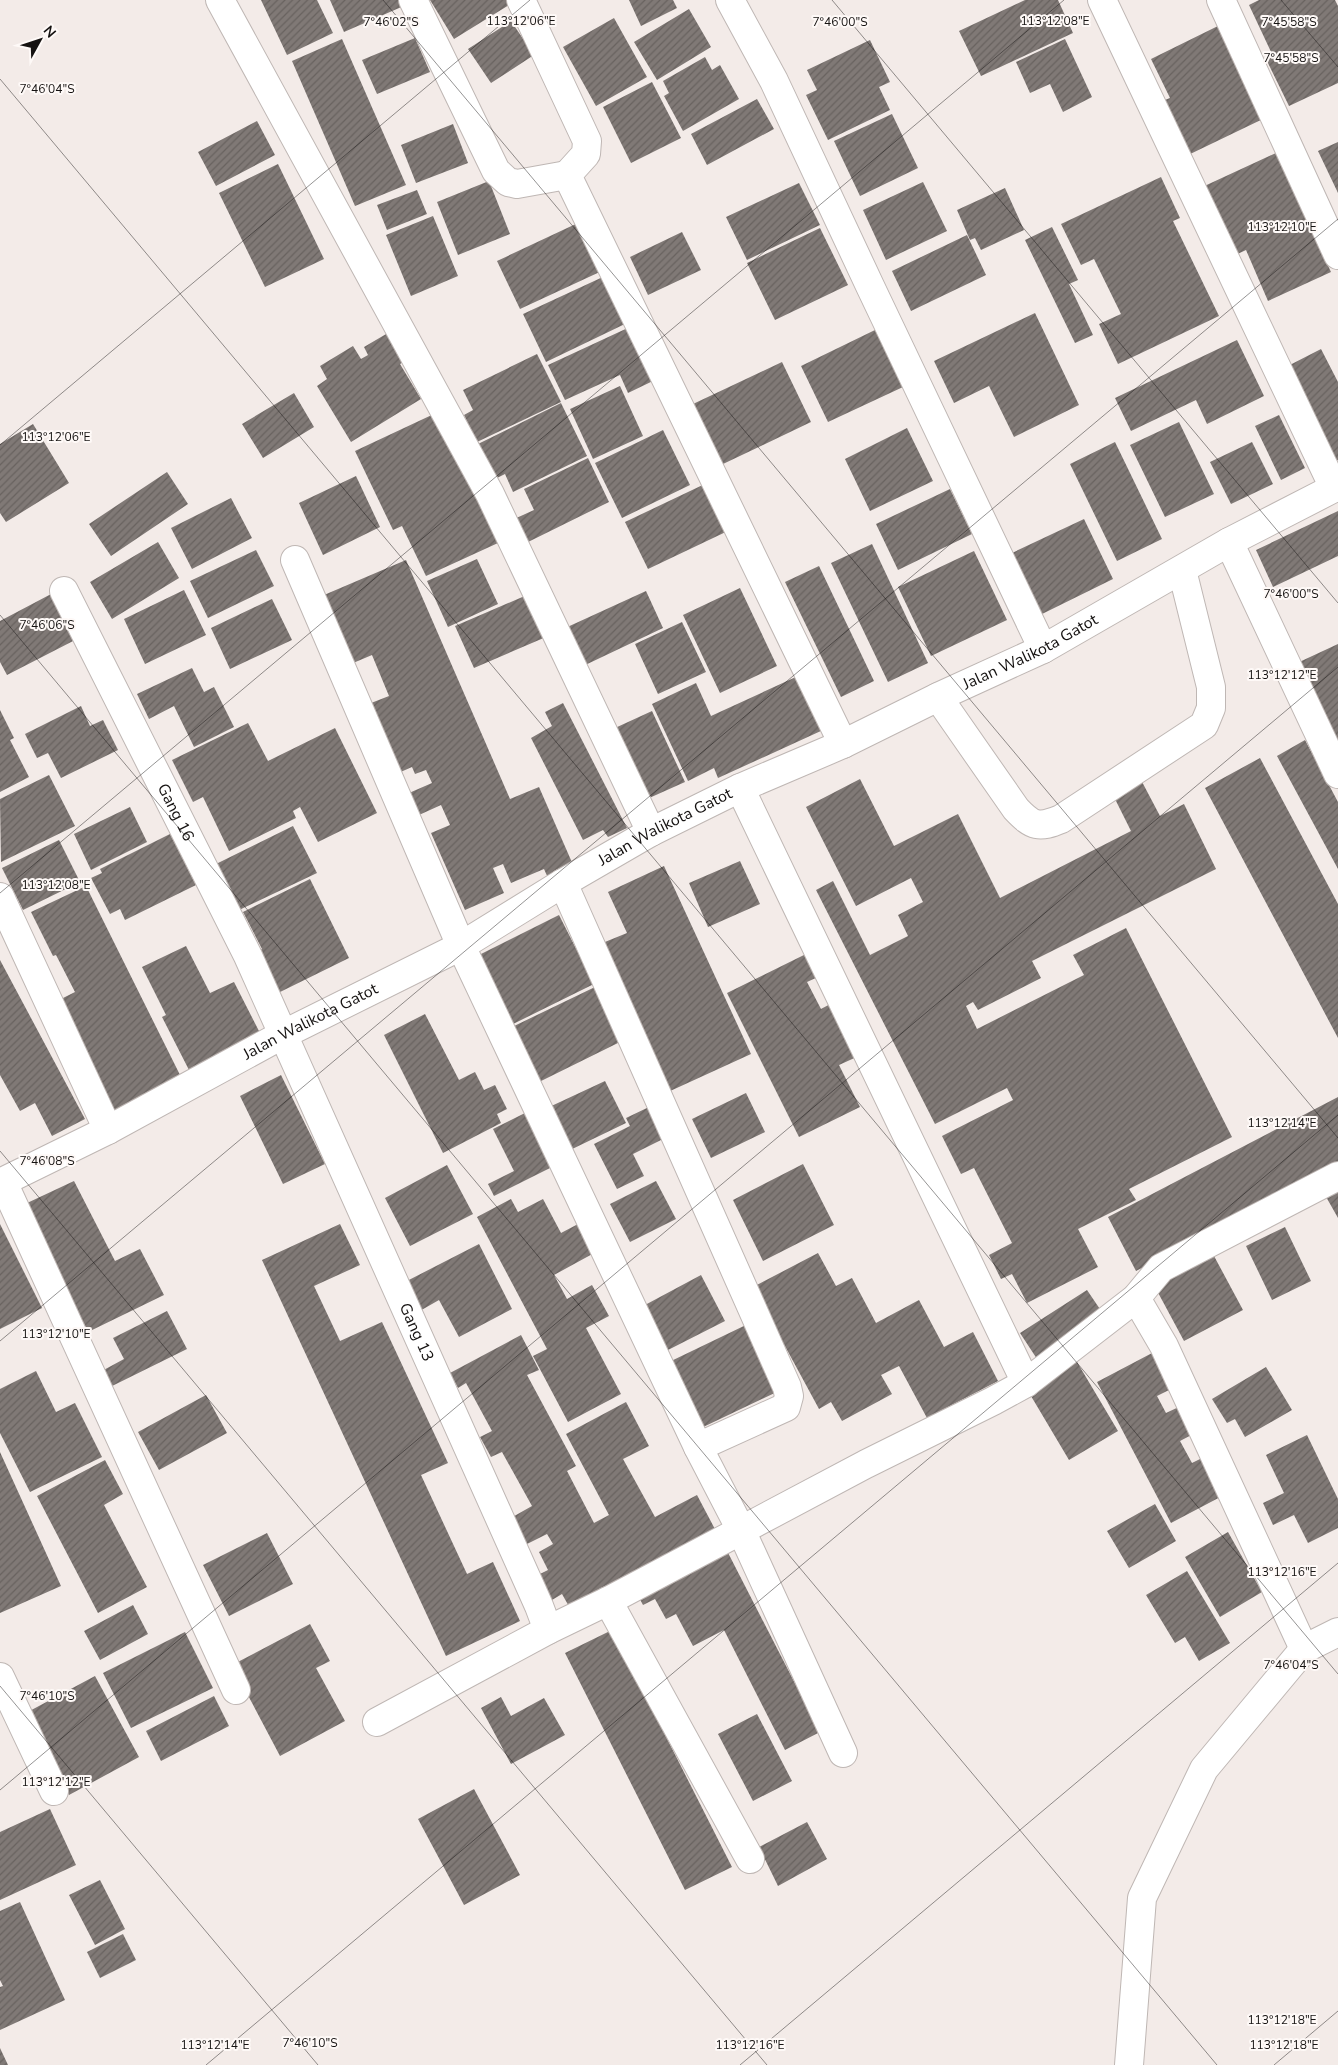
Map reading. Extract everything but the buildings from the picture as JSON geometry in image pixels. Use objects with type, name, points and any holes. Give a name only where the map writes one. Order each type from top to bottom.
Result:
[{"type":"street","points":[[220,0],[490,494],[651,832]]},
{"type":"street","points":[[412,0],[496,171],[508,182],[517,184],[567,175],[586,154],[587,141],[521,0]]},
{"type":"street","points":[[730,0],[774,81],[1043,649]]},
{"type":"street","points":[[1102,0],[1336,487]]},
{"type":"street","points":[[1221,0],[1338,255]]},
{"type":"street","points":[[567,175],[843,744]]},
{"type":"street","name":"Jalan Walikota Gatot","points":[[1,1183],[108,1130],[282,1035],[461,946],[563,883],[651,832],[740,788],[843,744],[938,697],[1043,649],[1229,542],[1336,487]]},
{"type":"street","points":[[1229,542],[1338,774]]},
{"type":"street","points":[[295,560],[461,946],[698,1447],[741,1530],[842,1753]]},
{"type":"street","points":[[938,697],[1016,809],[1028,821],[1045,826],[1061,818],[1204,725],[1211,708],[1211,686],[1182,570]]},
{"type":"street","name":"Gang 16","points":[[64,591],[248,956],[282,1035]]},
{"type":"street","points":[[740,788],[1026,1383]]},
{"type":"street","points":[[563,883],[787,1387],[786,1407],[698,1447]]},
{"type":"street","points":[[0,897],[108,1130]]},
{"type":"street","name":"Gang 13","points":[[282,1035],[539,1606],[548,1630]]},
{"type":"street","points":[[377,1722],[548,1630],[608,1601],[866,1464],[1026,1383],[1136,1298],[1160,1268],[1338,1176]]},
{"type":"street","points":[[1,1183],[236,1690]]},
{"type":"street","points":[[1136,1298],[1164,1346],[1304,1649]]},
{"type":"street","points":[[608,1601],[750,1859]]},
{"type":"street","points":[[1129,2065],[1142,1898],[1204,1769],[1304,1649],[1338,1632]]},
{"type":"street","points":[[0,1677],[54,1791]]}]
